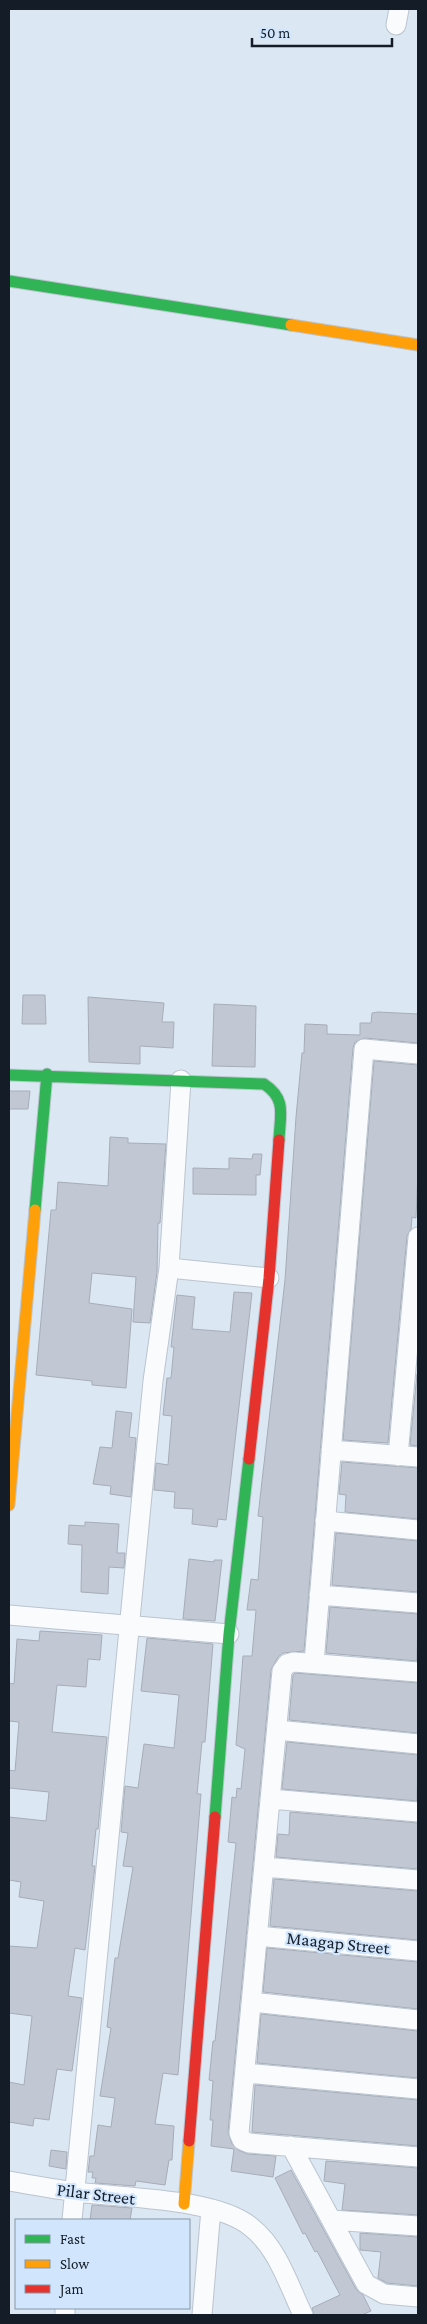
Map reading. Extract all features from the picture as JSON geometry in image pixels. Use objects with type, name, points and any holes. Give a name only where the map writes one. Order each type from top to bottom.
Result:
[{"type":"street","points":[[9,282],[418,345]]},
{"type":"street","points":[[314,1663],[364,1049],[418,1054]]},
{"type":"street","points":[[9,1075],[47,1074],[264,1084],[276,1092],[281,1104],[268,1278],[229,1634],[184,2204]]},
{"type":"street","points":[[9,1505],[47,1074]]},
{"type":"street","points":[[72,2219],[152,1381],[170,1268],[181,1080]]},
{"type":"street","points":[[398,1456],[418,1237]]},
{"type":"street","points":[[170,1268],[268,1278]]},
{"type":"street","points":[[331,1450],[418,1457]]},
{"type":"street","points":[[325,1521],[418,1530]]},
{"type":"street","points":[[320,1596],[418,1603]]},
{"type":"street","points":[[9,1615],[229,1634]]},
{"type":"street","points":[[418,1672],[294,1662],[288,1664],[282,1672],[239,2133],[242,2140],[249,2143],[418,2157]]},
{"type":"street","points":[[277,1730],[418,1744]]},
{"type":"street","points":[[271,1799],[418,1812]]},
{"type":"street","points":[[264,1867],[418,1880]]},
{"type":"street","name":"Maagap Street","points":[[258,1936],[418,1951]]},
{"type":"street","points":[[252,2002],[418,2020]]},
{"type":"street","points":[[245,2073],[418,2089]]},
{"type":"street","points":[[291,2146],[360,2275],[372,2289],[384,2294],[418,2297]]},
{"type":"street","name":"Pilar Street","points":[[9,2181],[74,2192],[184,2204],[231,2215],[251,2226],[265,2241],[278,2262],[303,2315]]},
{"type":"street","points":[[202,2315],[211,2209]]},
{"type":"street","points":[[331,2220],[418,2226]]},
{"type":"building","points":[[23,995],[45,995],[46,1024],[22,1024]]},
{"type":"building","points":[[88,997],[164,1003],[162,1022],[174,1022],[173,1048],[140,1046],[140,1064],[89,1062]]},
{"type":"building","points":[[214,1004],[256,1006],[255,1067],[212,1066]]},
{"type":"building","points":[[372,1013],[418,1014],[418,1043],[365,1038],[355,1042],[353,1048],[304,1651],[283,1653],[278,1657],[271,1670],[228,2132],[232,2144],[238,2150],[248,2154],[276,2156],[273,2177],[231,2171],[234,2149],[211,2146],[213,2120],[210,2120],[213,2081],[209,2080],[213,2041],[215,2041],[236,1843],[228,1842],[232,1797],[236,1798],[237,1788],[241,1789],[245,1749],[236,1745],[243,1656],[252,1656],[256,1610],[247,1610],[251,1579],[258,1580],[263,1517],[258,1516],[285,1280],[296,1117],[302,1053],[304,1053],[305,1024],[327,1025],[327,1034],[360,1035],[360,1023],[371,1023]]},
{"type":"building","points":[[374,1061],[418,1065],[416,1218],[412,1217],[411,1229],[407,1236],[388,1443],[343,1440]]},
{"type":"building","points":[[9,1091],[30,1091],[28,1109],[9,1109]]},
{"type":"building","points":[[110,1137],[128,1138],[128,1143],[166,1144],[160,1223],[158,1223],[157,1272],[150,1323],[133,1322],[136,1277],[92,1273],[89,1303],[132,1309],[126,1388],[92,1385],[92,1381],[36,1375],[51,1210],[56,1210],[58,1182],[108,1186]]},
{"type":"building","points":[[253,1154],[262,1154],[260,1175],[256,1175],[256,1195],[193,1194],[193,1168],[229,1169],[229,1158],[252,1159]]},
{"type":"building","points":[[234,1292],[252,1293],[226,1520],[218,1519],[217,1527],[192,1524],[193,1509],[174,1508],[175,1492],[154,1490],[156,1463],[168,1465],[172,1416],[163,1415],[167,1378],[171,1378],[174,1347],[171,1347],[177,1295],[195,1297],[192,1329],[230,1332]]},
{"type":"building","points":[[418,1374],[418,1446],[410,1445]]},
{"type":"building","points":[[116,1411],[132,1413],[129,1437],[136,1438],[131,1497],[110,1494],[111,1486],[93,1484],[100,1447],[112,1448]]},
{"type":"building","points":[[342,1462],[418,1468],[418,1519],[345,1512],[346,1495],[339,1494]]},
{"type":"building","points":[[85,1522],[119,1524],[117,1553],[125,1553],[124,1568],[109,1567],[108,1594],[81,1592],[82,1545],[68,1544],[69,1525],[85,1526]]},
{"type":"building","points":[[336,1533],[418,1541],[418,1592],[332,1585]]},
{"type":"building","points":[[189,1559],[214,1562],[214,1560],[222,1560],[215,1621],[183,1619]]},
{"type":"building","points":[[330,1607],[418,1614],[417,1661],[326,1653]]},
{"type":"building","points":[[40,1631],[102,1635],[100,1660],[88,1659],[86,1687],[57,1685],[52,1732],[107,1737],[98,1829],[96,1829],[92,1866],[95,1866],[85,1950],[75,1948],[68,1996],[82,1998],[72,2071],[57,2069],[49,2120],[34,2118],[33,2126],[9,2122],[9,2082],[24,2085],[32,2016],[9,2013],[9,1946],[37,1948],[44,1901],[19,1897],[21,1882],[9,1880],[9,1817],[46,1821],[49,1792],[9,1788],[9,1770],[15,1771],[19,1722],[9,1721],[9,1683],[14,1684],[17,1639],[39,1641]]},
{"type":"building","points":[[147,1638],[213,1644],[205,1742],[202,1742],[197,1794],[201,1794],[178,2075],[163,2073],[155,2124],[174,2126],[172,2160],[169,2160],[165,2185],[136,2181],[135,2186],[95,2183],[96,2178],[92,2178],[93,2172],[88,2172],[90,2156],[94,2156],[98,2125],[111,2127],[115,2098],[100,2096],[111,2028],[107,2027],[115,1958],[118,1958],[133,1867],[123,1866],[128,1833],[121,1832],[125,1786],[138,1788],[144,1744],[174,1748],[179,1695],[141,1691]]},
{"type":"building","points":[[295,1673],[418,1683],[418,1733],[289,1720],[293,1675]]},
{"type":"building","points":[[287,1742],[418,1755],[417,1801],[282,1789]]},
{"type":"building","points":[[290,1812],[418,1823],[418,1869],[276,1857],[278,1834],[289,1835]]},
{"type":"building","points":[[274,1879],[418,1891],[418,1940],[270,1926]]},
{"type":"building","points":[[267,1948],[418,1962],[418,2009],[263,1992]]},
{"type":"building","points":[[261,2014],[418,2031],[418,2078],[257,2063]]},
{"type":"building","points":[[255,2085],[418,2100],[418,2146],[252,2132]]},
{"type":"building","points":[[51,2150],[67,2152],[66,2169],[49,2166]]},
{"type":"building","points":[[326,2161],[418,2168],[418,2215],[342,2210],[345,2184],[324,2181]]},
{"type":"building","points":[[291,2170],[356,2289],[363,2295],[371,2311],[362,2315],[314,2315],[312,2308],[340,2295],[317,2251],[315,2252],[305,2233],[303,2234],[275,2178]]},
{"type":"building","points":[[92,2205],[132,2208],[130,2219],[90,2219]]},
{"type":"building","points":[[360,2233],[418,2237],[418,2286],[387,2283],[378,2278],[381,2252],[360,2250]]},
{"type":"traffic: fast","points":[[9,281],[291,325]]},
{"type":"traffic: fast","points":[[35,1210],[47,1074]]},
{"type":"traffic: fast","points":[[9,1075],[264,1084],[271,1090],[279,1102],[281,1115],[279,1140]]},
{"type":"traffic: fast","points":[[215,1817],[229,1634],[249,1459]]},
{"type":"traffic: slow","points":[[291,325],[418,345]]},
{"type":"traffic: slow","points":[[9,1505],[35,1210]]},
{"type":"traffic: slow","points":[[184,2204],[189,2141]]},
{"type":"traffic: jam","points":[[249,1459],[269,1278],[279,1140]]},
{"type":"traffic: jam","points":[[189,2141],[215,1817]]}]
